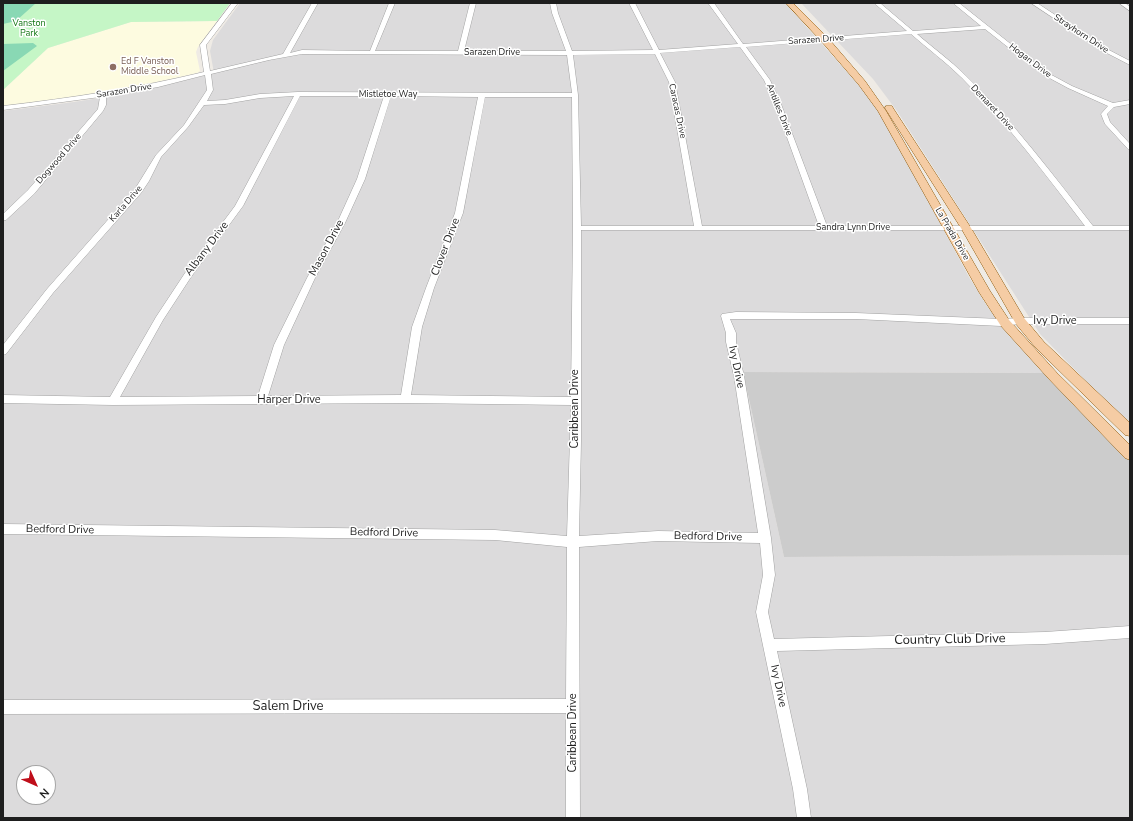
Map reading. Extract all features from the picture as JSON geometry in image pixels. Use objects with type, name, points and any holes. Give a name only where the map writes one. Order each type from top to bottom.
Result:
[{"type":"main road","name":"La Prada Drive","points":[[789,3],[829,39],[882,111],[985,292],[1005,323],[1053,376],[1130,454]]},
{"type":"main road","name":"La Prada Drive","points":[[798,3],[881,96],[966,228],[986,266],[1020,321],[1040,345],[1130,431]]},
{"type":"main road","points":[[1053,376],[1070,374]]},
{"type":"street","name":"Karla Drive","points":[[3,352],[50,291],[138,191],[146,181],[158,156],[186,126],[203,103],[210,90],[203,45],[235,3]]},
{"type":"street","points":[[286,54],[315,3]]},
{"type":"street","points":[[372,52],[392,3]]},
{"type":"street","points":[[461,52],[473,3]]},
{"type":"street","name":"Caribbean Drive","points":[[553,3],[555,13],[570,53],[575,95],[577,228],[576,441],[573,542],[573,818]]},
{"type":"street","name":"Caracas Drive","points":[[632,3],[672,82],[698,227]]},
{"type":"street","name":"Antilles Drive","points":[[711,3],[740,46],[767,80],[778,104],[824,228]]},
{"type":"street","name":"Demaret Drive","points":[[877,3],[962,76],[1005,121],[1091,228]]},
{"type":"street","name":"Hogan Drive","points":[[956,3],[1054,79],[1086,95],[1112,105]]},
{"type":"street","name":"Strayhorn Drive","points":[[1034,3],[1105,50],[1130,63]]},
{"type":"street","points":[[1122,3],[1130,9]]},
{"type":"street","name":"Sarazen Drive","points":[[4,109],[158,85],[286,54],[302,52],[657,52],[986,27]]},
{"type":"street","points":[[1121,59],[1130,58]]},
{"type":"street","name":"Dogwood Drive","points":[[3,218],[31,192],[101,110],[103,105],[103,94]]},
{"type":"street","name":"Mistletoe Way","points":[[203,103],[226,102],[260,96],[298,94],[575,95]]},
{"type":"street","name":"Albany Drive","points":[[113,401],[159,319],[188,275],[239,206],[298,94]]},
{"type":"street","name":"Clover Drive","points":[[405,399],[417,327],[430,288],[459,213],[482,94]]},
{"type":"street","name":"Mason Drive","points":[[262,400],[279,344],[311,278],[341,223],[361,179],[388,95]]},
{"type":"street","points":[[1130,102],[1112,105],[1105,111],[1105,120],[1130,148]]},
{"type":"street","name":"Sandra Lynn Drive","points":[[577,228],[1130,228]]},
{"type":"street","name":"Ivy Drive","points":[[804,818],[800,789],[762,612],[769,574],[766,538],[739,376],[731,342],[731,333],[725,316],[801,315],[945,319],[1005,323],[1020,321],[1130,321]]},
{"type":"street","name":"Harper Drive","points":[[3,399],[113,401],[405,399],[575,401]]},
{"type":"street","name":"Bedford Drive","points":[[3,529],[495,535],[573,542],[663,536],[766,538]]},
{"type":"street","name":"Country Club Drive","points":[[769,644],[1044,638],[1130,632]]},
{"type":"street","name":"Salem Drive","points":[[3,707],[573,706]]},
{"type":"shaded area","points":[[240,3],[785,3],[858,84],[880,111],[969,277],[989,309],[1044,373],[743,372],[784,557],[1130,555],[1130,818],[3,818],[3,111],[137,92],[214,73],[210,51],[213,40]]},
{"type":"shaded area","points":[[801,3],[1130,3],[1130,426],[1040,334],[897,111],[873,79]]},
{"type":"shaded area","name":"Ed F Vanston Middle School","points":[[217,21],[196,52],[200,71],[197,73],[130,88],[50,102],[3,107],[3,90],[48,48],[131,22]]},
{"type":"shaded area","points":[[743,372],[1044,373],[1130,460],[1130,555],[784,557]]},
{"type":"green space","name":"Vanston Park","points":[[3,3],[230,3],[217,21],[131,22],[48,48],[3,90]]},
{"type":"green space","points":[[3,3],[36,3],[16,21],[3,24]]},
{"type":"green space","points":[[33,43],[37,46],[3,71],[3,44]]},
{"type":"place","name":"Ed F Vanston Middle School","points":[[113,67]]}]
